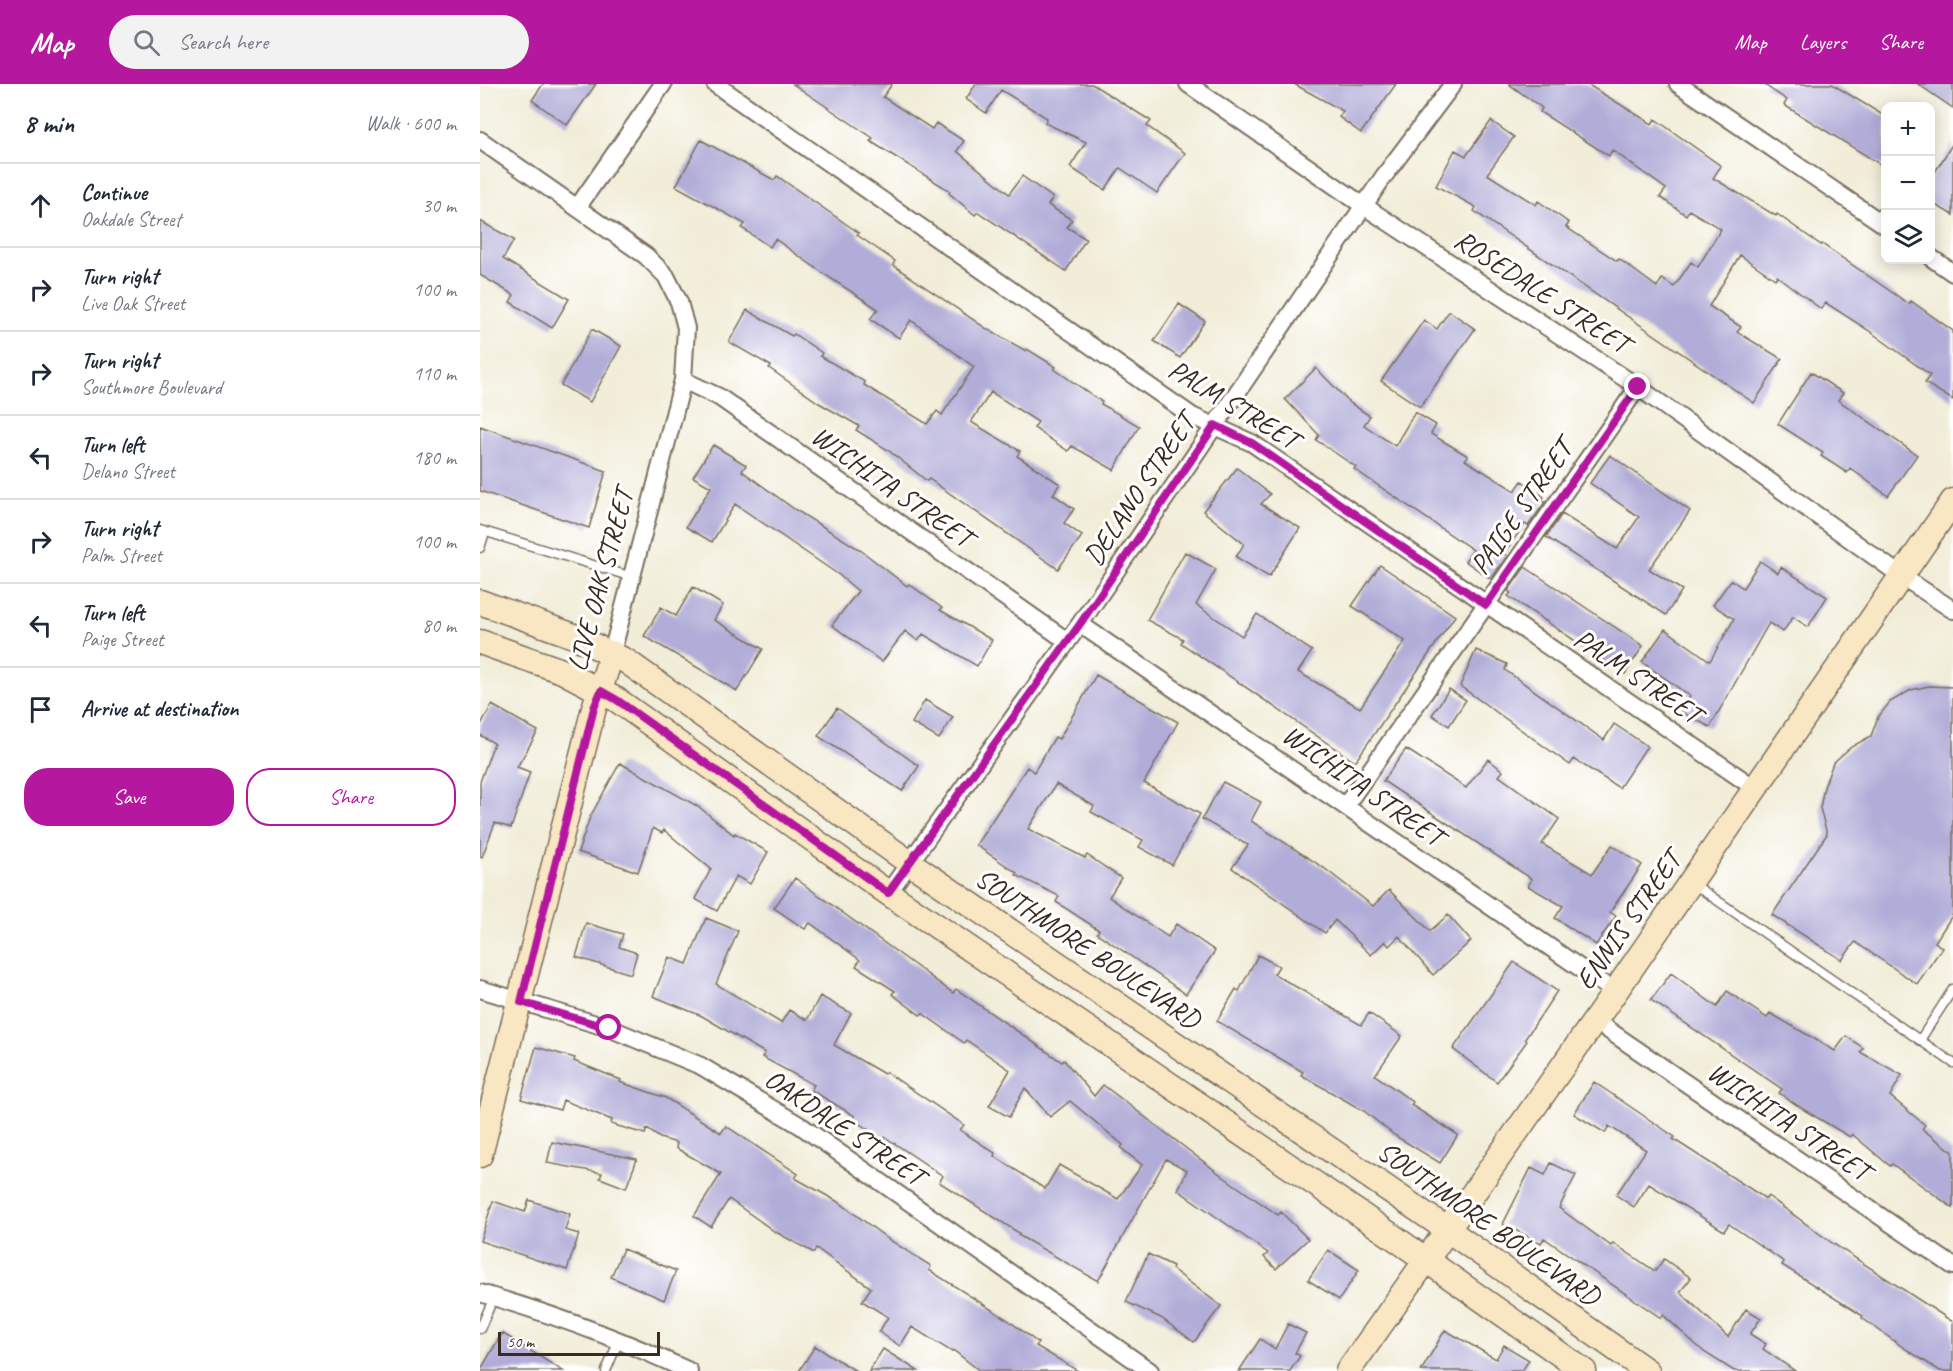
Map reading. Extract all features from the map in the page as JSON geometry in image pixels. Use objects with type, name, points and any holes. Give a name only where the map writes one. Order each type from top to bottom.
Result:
[{"type":"street","points":[[480,140],[577,208],[663,84]]},
{"type":"street","name":"PALM STREET","points":[[715,84],[1192,416],[1252,443],[1756,789]]},
{"type":"street","name":"ROSEDALE STREET","points":[[1188,84],[1364,206],[1638,387],[1900,575],[1953,610]]},
{"type":"street","name":"DELANO STREET","points":[[888,893],[1080,624],[1364,206],[1453,84]]},
{"type":"street","points":[[1678,84],[1881,223]]},
{"type":"street","name":"LIVE OAK STREET","points":[[480,1155],[521,1002],[594,708],[612,653],[683,380],[686,328],[679,302],[666,276],[646,256],[577,208]]},
{"type":"street","points":[[1935,260],[1953,273]]},
{"type":"street","name":"WICHITA STREET","points":[[683,380],[719,397],[1067,641]]},
{"type":"street","name":"PAIGE STREET","points":[[1346,805],[1638,387]]},
{"type":"street","name":"ENNIS STREET","points":[[1348,1371],[1691,883],[1900,575],[1953,501]]},
{"type":"street","name":"SOUTHMORE BOULEVARD","points":[[480,602],[612,653],[627,661],[910,862],[1448,1230],[1647,1371]]},
{"type":"street","name":"WICHITA STREET","points":[[1080,624],[1615,992]]},
{"type":"street","points":[[480,642],[562,671],[617,700],[888,893],[1584,1371]]},
{"type":"street","name":"OAKDALE STREET","points":[[480,989],[609,1028],[701,1066],[801,1126],[1150,1371]]},
{"type":"street","name":"WICHITA STREET","points":[[1595,1021],[1953,1266]]},
{"type":"street","points":[[487,1295],[540,1311],[619,1340],[689,1371]]},
{"type":"lane","points":[[480,548],[483,531],[632,577]]},
{"type":"lane","points":[[1691,883],[1953,1062]]},
{"type":"lane","points":[[1920,1040],[1953,989]]},
{"type":"lane","points":[[480,1329],[487,1295]]},
{"type":"lane","points":[[606,1371],[619,1340]]},
{"type":"building","points":[[543,84],[596,84],[567,125],[532,100]]},
{"type":"building","points":[[793,84],[892,84],[883,97],[932,129],[936,123],[964,141],[957,151],[1009,194],[1022,176],[1053,198],[1048,205],[1072,220],[1067,227],[1086,239],[1066,271],[978,212],[975,215],[949,193],[950,191],[870,141],[873,138]]},
{"type":"building","points":[[976,84],[1092,84],[1151,121],[1147,126],[1185,153],[1157,193],[1120,168],[1105,190],[1070,167],[1086,142],[1045,123],[1047,118],[1001,90],[986,113],[966,99]]},
{"type":"building","points":[[1294,84],[1396,84],[1361,133],[1339,117],[1343,111]]},
{"type":"building","points":[[1509,84],[1587,84],[1652,124],[1655,119],[1721,166],[1713,178],[1776,216],[1777,214],[1909,304],[1911,301],[1953,331],[1953,400],[1925,383],[1930,375],[1868,330],[1826,303],[1821,309],[1777,276],[1775,279],[1740,255],[1709,306],[1741,327],[1737,332],[1782,359],[1754,403],[1474,211],[1476,207],[1436,186],[1455,150],[1466,156],[1491,121],[1514,137],[1487,174],[1536,205],[1538,201],[1569,223],[1566,227],[1617,261],[1619,259],[1657,287],[1662,279],[1674,287],[1691,262],[1698,267],[1721,229],[1689,210],[1686,215],[1660,197],[1666,189],[1612,150],[1609,156],[1540,112],[1542,108]]},
{"type":"building","points":[[1763,84],[1832,84],[1881,114],[1881,165],[1784,105],[1787,100]]},
{"type":"building","points":[[1918,84],[1953,84],[1953,108]]},
{"type":"building","points":[[701,140],[774,180],[777,176],[859,233],[857,235],[895,261],[893,265],[987,329],[1056,367],[1054,369],[1102,402],[1101,404],[1139,426],[1114,470],[1072,446],[1068,451],[1034,428],[1038,422],[991,392],[971,422],[1020,451],[1017,456],[1060,484],[1053,494],[1074,509],[1064,523],[1082,536],[1058,569],[856,430],[859,426],[819,403],[769,368],[771,366],[729,342],[747,310],[792,336],[794,334],[822,353],[820,356],[865,382],[864,385],[927,424],[937,411],[942,415],[974,367],[911,320],[899,338],[870,319],[878,309],[775,239],[770,247],[742,228],[745,224],[676,186]]},
{"type":"building","points":[[1953,143],[1953,215],[1935,205],[1935,172]]},
{"type":"building","points":[[480,221],[514,240],[503,259],[569,299],[552,328],[510,302],[514,295],[480,275]]},
{"type":"building","points":[[1179,304],[1205,321],[1180,358],[1154,341]]},
{"type":"building","points":[[1449,311],[1475,329],[1420,407],[1381,381],[1424,320],[1437,329]]},
{"type":"building","points":[[592,329],[621,346],[590,402],[561,385]]},
{"type":"building","points":[[1316,368],[1350,403],[1370,416],[1364,425],[1395,446],[1415,412],[1436,425],[1431,434],[1468,456],[1465,460],[1515,491],[1522,481],[1544,497],[1542,500],[1545,502],[1528,526],[1525,524],[1504,553],[1507,556],[1491,579],[1465,561],[1473,550],[1354,469],[1356,467],[1316,440],[1319,435],[1285,399]]},
{"type":"building","points":[[1811,372],[1843,393],[1838,400],[1917,455],[1888,496],[1850,468],[1847,473],[1821,456],[1823,453],[1778,424]]},
{"type":"building","points":[[480,426],[606,471],[589,528],[480,491]]},
{"type":"building","points":[[713,445],[746,465],[742,471],[794,509],[859,549],[907,586],[909,584],[942,608],[940,610],[992,640],[977,666],[923,634],[918,641],[905,631],[882,662],[832,625],[858,591],[839,575],[735,504],[712,542],[686,527],[711,487],[693,477]]},
{"type":"building","points":[[1610,455],[1690,511],[1649,569],[1682,590],[1666,615],[1546,537],[1562,514],[1617,549],[1639,517],[1590,483]]},
{"type":"building","points":[[1237,468],[1270,494],[1261,504],[1300,528],[1269,577],[1236,557],[1244,544],[1203,511]]},
{"type":"building","points":[[1185,552],[1216,569],[1196,605],[1242,636],[1257,614],[1312,651],[1298,672],[1360,708],[1405,641],[1352,606],[1380,565],[1455,616],[1355,762],[1181,643],[1183,639],[1147,620]]},
{"type":"building","points":[[1760,561],[1778,573],[1781,567],[1827,597],[1808,627],[1793,617],[1783,632],[1769,623],[1710,727],[1681,712],[1690,696],[1642,662],[1665,629],[1710,661],[1734,619],[1713,605],[1731,580],[1743,588]]},
{"type":"building","points":[[1525,567],[1643,646],[1625,674],[1508,596],[1511,593],[1508,591]]},
{"type":"building","points":[[693,587],[723,605],[714,620],[763,649],[737,691],[644,636],[661,607],[676,616]]},
{"type":"building","points":[[1476,650],[1507,664],[1505,670],[1604,740],[1614,724],[1647,746],[1619,788],[1574,759],[1570,765],[1460,686]]},
{"type":"building","points":[[1096,675],[1178,722],[1144,783],[1200,814],[1172,865],[1139,847],[1143,840],[1091,812],[1094,806],[1056,784],[1028,829],[1085,858],[1087,855],[1121,878],[1109,897],[1168,937],[1176,924],[1215,951],[1186,994],[1097,933],[1099,930],[1056,902],[1059,896],[1016,875],[1017,873],[976,845],[1027,767],[1034,772],[1055,737],[1059,739]]},
{"type":"building","points":[[1929,686],[1953,687],[1953,914],[1935,942],[1942,948],[1917,984],[1855,942],[1842,960],[1772,915],[1827,834],[1820,808],[1824,787],[1833,763],[1851,747],[1871,736],[1878,717],[1890,702],[1911,690]]},
{"type":"building","points":[[1449,689],[1466,700],[1449,726],[1432,715]]},
{"type":"building","points":[[925,700],[953,717],[939,739],[912,723]]},
{"type":"building","points":[[492,705],[538,731],[517,767],[530,772],[511,828],[495,823],[482,857],[480,857],[480,782],[494,743],[480,735],[480,726]]},
{"type":"building","points":[[837,708],[919,766],[902,791],[818,736]]},
{"type":"building","points":[[1406,749],[1466,788],[1488,759],[1503,771],[1499,776],[1559,819],[1542,844],[1592,874],[1612,845],[1642,865],[1610,912],[1616,916],[1596,945],[1555,918],[1563,906],[1528,886],[1532,879],[1383,781]]},
{"type":"building","points":[[620,763],[699,807],[734,835],[735,833],[768,852],[750,884],[736,876],[717,911],[695,899],[711,869],[664,830],[662,833],[653,828],[638,872],[578,852],[590,817]]},
{"type":"building","points":[[1223,782],[1261,802],[1251,821],[1324,868],[1373,906],[1389,890],[1430,931],[1448,915],[1471,941],[1433,975],[1399,936],[1389,946],[1385,941],[1371,955],[1335,920],[1325,933],[1232,868],[1248,845],[1202,819]]},
{"type":"building","points":[[795,878],[953,993],[956,989],[1062,1062],[1064,1060],[1094,1096],[1103,1085],[1225,1178],[1278,1215],[1281,1212],[1308,1239],[1276,1269],[1264,1257],[1268,1253],[1178,1190],[1187,1170],[1166,1159],[1098,1281],[1018,1235],[1019,1233],[939,1182],[943,1176],[885,1137],[883,1140],[853,1119],[855,1116],[811,1090],[814,1085],[762,1057],[765,1053],[702,1016],[653,996],[669,957],[687,964],[706,918],[738,931],[716,984],[781,1023],[789,1010],[807,1020],[820,996],[851,1013],[834,1045],[884,1074],[886,1072],[964,1125],[960,1130],[995,1153],[994,1156],[1045,1189],[1059,1165],[1118,1199],[1142,1165],[1121,1148],[1123,1145],[1070,1101],[1050,1117],[1025,1088],[1009,1117],[989,1106],[1010,1070],[966,1040],[964,1043],[922,1013],[920,1015],[892,994],[895,991],[856,966],[860,960],[810,923],[805,929],[774,908]]},
{"type":"building","points":[[586,923],[623,934],[619,947],[637,953],[631,974],[576,957]]},
{"type":"building","points":[[1258,955],[1279,966],[1274,974],[1361,1025],[1369,1013],[1402,1036],[1375,1075],[1413,1102],[1411,1105],[1458,1135],[1440,1163],[1394,1135],[1364,1111],[1301,1075],[1303,1072],[1217,1021],[1236,989],[1239,991]]},
{"type":"building","points":[[1514,962],[1557,991],[1525,1039],[1527,1041],[1497,1082],[1453,1049]]},
{"type":"building","points":[[1671,973],[1717,1007],[1727,991],[1767,1018],[1770,1013],[1835,1051],[1846,1036],[1863,1048],[1860,1052],[1902,1075],[1890,1096],[1925,1125],[1922,1129],[1953,1152],[1953,1208],[1892,1164],[1890,1166],[1852,1134],[1850,1137],[1779,1093],[1782,1089],[1651,1000]]},
{"type":"building","points":[[536,1047],[575,1058],[574,1061],[621,1080],[620,1082],[666,1098],[721,1133],[726,1126],[798,1174],[795,1178],[840,1203],[888,1239],[931,1266],[929,1270],[1008,1320],[1038,1343],[1036,1346],[1078,1371],[980,1371],[953,1350],[952,1352],[912,1327],[900,1346],[879,1332],[888,1317],[862,1301],[871,1288],[816,1248],[814,1253],[774,1231],[729,1199],[711,1227],[694,1216],[721,1174],[676,1148],[677,1143],[660,1138],[647,1129],[645,1134],[611,1124],[612,1120],[563,1100],[560,1110],[521,1099]]},
{"type":"building","points":[[1594,1082],[1675,1137],[1673,1139],[1766,1199],[1768,1196],[1832,1243],[1953,1322],[1953,1371],[1940,1371],[1904,1348],[1862,1318],[1863,1316],[1782,1265],[1784,1262],[1729,1224],[1724,1231],[1649,1184],[1634,1207],[1616,1195],[1646,1150],[1609,1126],[1605,1133],[1574,1114]]},
{"type":"building","points":[[552,1142],[637,1159],[626,1188],[600,1178],[602,1173],[547,1163]]},
{"type":"building","points":[[1551,1163],[1576,1175],[1559,1208],[1611,1246],[1613,1243],[1655,1271],[1664,1259],[1691,1278],[1680,1292],[1728,1337],[1746,1309],[1761,1318],[1750,1334],[1766,1344],[1763,1349],[1795,1371],[1734,1371],[1704,1352],[1663,1315],[1661,1318],[1544,1238],[1541,1243],[1503,1224],[1531,1168],[1545,1175]]},
{"type":"building","points":[[529,1200],[570,1214],[565,1230],[579,1234],[567,1270],[480,1241],[493,1201],[525,1212]]},
{"type":"building","points":[[623,1249],[676,1271],[664,1300],[611,1277]]},
{"type":"building","points":[[1328,1250],[1359,1270],[1339,1300],[1308,1280]]},
{"type":"building","points":[[1148,1254],[1173,1266],[1172,1269],[1221,1306],[1194,1342],[1161,1318],[1126,1302]]},
{"type":"building","points":[[1288,1324],[1306,1333],[1295,1353],[1300,1356],[1290,1371],[1239,1371],[1260,1339],[1275,1349]]},
{"type":"building","points":[[1445,1330],[1496,1359],[1504,1345],[1529,1360],[1522,1371],[1421,1371]]},
{"type":"building","points":[[502,1333],[563,1371],[480,1371]]},
{"type":"building","points":[[815,1346],[856,1371],[799,1371]]},
{"type":"building","points":[[883,1349],[918,1371],[869,1371]]},
{"type":"route","points":[[609,1028],[521,1002],[594,708],[601,691],[617,700],[888,893],[1080,624],[1215,425],[1252,443],[1486,605],[1638,387]]}]
